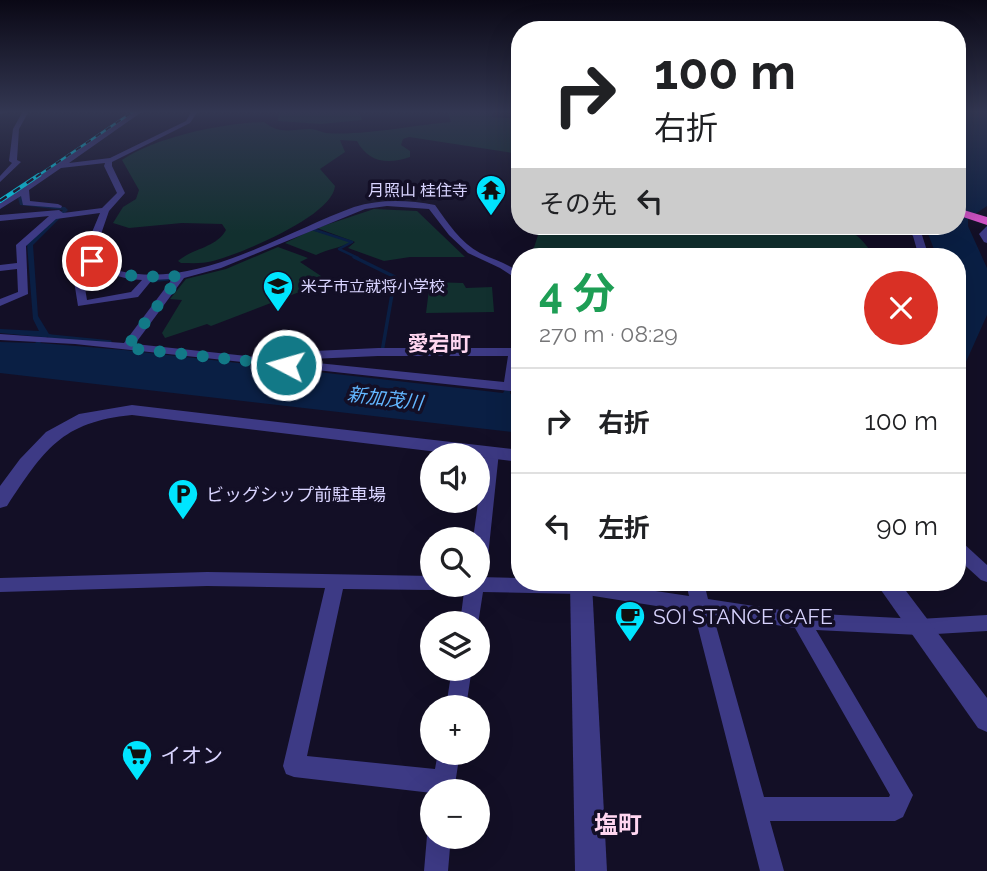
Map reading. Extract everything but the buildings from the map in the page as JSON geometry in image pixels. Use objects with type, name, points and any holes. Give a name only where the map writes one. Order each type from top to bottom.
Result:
[{"type":"highway","points":[[966,215],[985,223]]},
{"type":"street","points":[[0,180],[15,162],[15,152]]},
{"type":"street","points":[[0,207],[80,152]]},
{"type":"street","points":[[59,166],[110,160],[127,152]]},
{"type":"street","points":[[110,160],[108,166],[121,193],[105,210],[92,250],[92,261],[101,269],[150,277],[180,276],[223,266],[308,227],[360,208],[383,204],[432,207],[439,219],[470,251],[504,264],[511,270]]},
{"type":"street","points":[[0,303],[23,294],[21,246],[50,218],[63,214],[69,208],[26,203],[25,190]]},
{"type":"street","points":[[0,218],[105,210]]},
{"type":"street","points":[[985,223],[983,232],[987,240]]},
{"type":"street","points":[[0,268],[21,265]]},
{"type":"street","points":[[101,269],[79,281],[82,304],[134,295],[150,277]]},
{"type":"street","points":[[126,348],[180,276]]},
{"type":"street","points":[[0,337],[511,388]]},
{"type":"street","points":[[239,360],[366,352],[511,352]]},
{"type":"street","points":[[0,502],[39,446],[50,435],[76,421],[112,411],[132,410],[511,455]]},
{"type":"street","points":[[483,527],[492,452]]},
{"type":"street","points":[[966,556],[987,575]]},
{"type":"street","points":[[0,585],[207,579],[420,583]]},
{"type":"street","points":[[336,580],[294,766],[420,783]]},
{"type":"street","points":[[490,584],[511,584]]},
{"type":"street","points":[[581,591],[591,871]]},
{"type":"street","points":[[614,591],[800,621],[919,627],[987,623]]},
{"type":"street","points":[[697,591],[772,871]]},
{"type":"street","points":[[893,591],[987,719]]},
{"type":"street","points":[[756,809],[895,809],[902,795],[800,621]]},
{"type":"street","points":[[436,871],[438,849]]},
{"type":"green space","points":[[136,152],[345,152],[320,169],[335,186],[330,198],[303,221],[226,257],[209,262],[181,263],[178,261],[216,241],[226,230],[222,224],[182,223],[129,228],[113,223],[123,207],[136,199],[139,190],[122,160]]},
{"type":"green space","points":[[365,152],[410,152],[410,157],[386,161]]},
{"type":"green space","points":[[374,209],[417,211],[465,257],[410,257],[384,261],[348,248],[355,242],[317,228]]},
{"type":"green space","points":[[312,230],[351,242],[316,255],[285,243]]},
{"type":"green space","points":[[538,235],[855,235],[869,248],[534,248]]},
{"type":"green space","points":[[278,247],[308,258],[300,262],[321,276],[320,284],[211,326],[207,324],[165,338],[162,333],[182,300],[170,299],[186,279],[226,269]]},
{"type":"green space","points":[[430,282],[463,283],[466,288],[492,287],[494,312],[426,313]]},
{"type":"water","points":[[966,152],[987,152],[987,206],[968,219],[968,226],[987,268],[987,315],[966,362],[966,248],[934,248],[928,235],[966,235]]},
{"type":"water","name":"新加茂川","points":[[21,194],[25,204],[65,207],[68,210],[33,245],[38,316],[49,334],[55,336],[47,337],[40,343],[503,393],[505,390],[511,394],[511,432],[0,373],[0,342],[35,343],[42,337],[0,333],[0,329],[39,331],[33,319],[27,244],[63,210],[20,205],[18,198]]},
{"type":"waterway","points":[[312,229],[352,242],[339,249],[358,258]]},
{"type":"waterway","points":[[354,257],[395,277],[382,352]]},
{"type":"waterway","points":[[156,280],[168,279]]},
{"type":"waterway","points":[[49,336],[110,342]]},
{"type":"railway","points":[[36,177],[74,152]]},
{"type":"railway","points":[[0,201],[36,177]]},
{"type":"place","name":"月照山 桂住寺","points":[[491,217]]},
{"type":"place","name":"米子市立就将小学校","points":[[278,313]]},
{"type":"place","name":"ビッグシップ前駐車場","points":[[183,521]]},
{"type":"place","name":"SOI STANCE CAFE","points":[[630,643]]},
{"type":"place","name":"イオン","points":[[137,782]]},
{"type":"district","name":"愛宕町","points":[[439,343]]},
{"type":"district","name":"塩町","points":[[618,824]]},
{"type":"route","points":[[92,261],[101,269],[128,274],[150,277],[180,276],[126,348],[286,365]]}]
